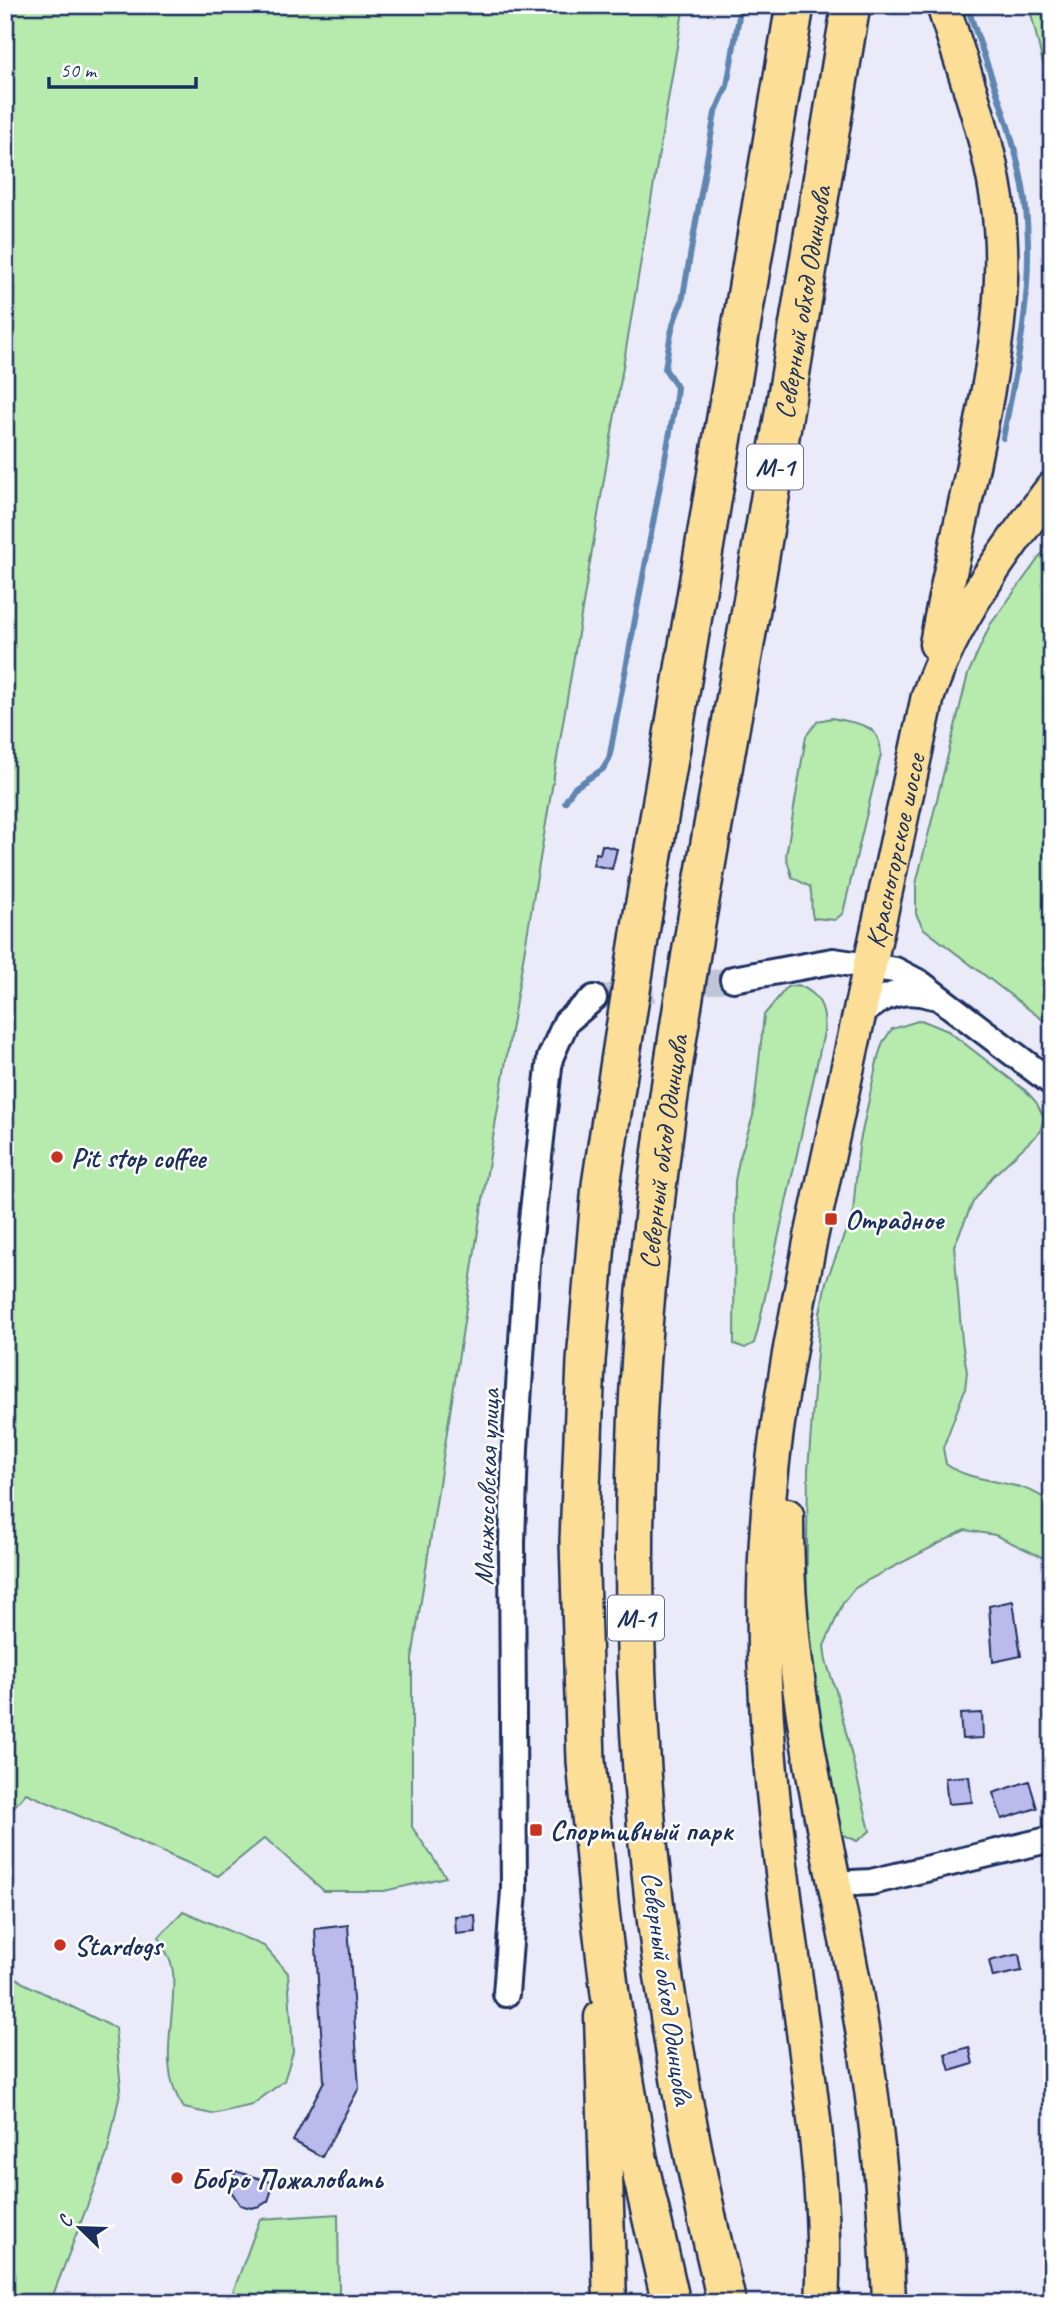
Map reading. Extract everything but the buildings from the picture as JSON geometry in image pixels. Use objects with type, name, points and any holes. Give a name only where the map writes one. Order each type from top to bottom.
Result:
[{"type":"highway","name":"Северный обход Одинцова","points":[[671,2303],[638,2158],[612,2007],[599,1902],[586,1761],[579,1541],[581,1451],[592,1272],[601,1185],[642,920],[795,5]]},
{"type":"highway","name":"Северный обход Одинцова","points":[[727,2303],[691,2148],[664,1986],[653,1896],[639,1718],[634,1541],[636,1453],[646,1277],[667,1108],[851,5]]},
{"type":"main road","points":[[922,724],[948,583],[990,387],[1002,281],[999,218],[991,172],[943,5]]},
{"type":"main road","name":"Красногорское шоссе","points":[[810,1242],[922,724],[937,670],[961,618],[991,571],[1052,488]]},
{"type":"main road","points":[[810,1242],[791,1417],[787,1546],[807,1745],[846,1940],[872,2092],[881,2165],[889,2303]]},
{"type":"main road","points":[[810,1242],[793,1329],[772,1467],[763,1612],[769,1749],[819,2168],[823,2241],[822,2303]]},
{"type":"main road","points":[[599,1902],[610,2303]]},
{"type":"street","points":[[733,979],[833,961],[895,970],[920,983],[1052,1083]]},
{"type":"street","points":[[858,1017],[874,1002],[903,992],[917,991],[949,1004]]},
{"type":"street","name":"Манжосовская улица","points":[[506,1994],[514,1891],[512,1543],[515,1448],[527,1264],[550,1058],[566,1022],[594,999]]},
{"type":"street","points":[[833,1884],[871,1882],[1052,1839]]},
{"type":"green space","points":[[5,5],[684,5],[486,1179],[412,1659],[412,1827],[446,1877],[384,1891],[324,1891],[265,1838],[218,1876],[26,1793],[5,1817]]},
{"type":"green space","points":[[1029,5],[1052,5],[1052,101]]},
{"type":"green space","points":[[1052,540],[1052,676],[1043,700],[1052,748],[1052,1027],[923,928],[916,914],[916,884],[968,674],[990,625]]},
{"type":"green space","points":[[832,718],[866,726],[872,730],[880,744],[881,754],[843,913],[835,920],[813,918],[810,887],[792,877],[786,856],[806,736],[818,721]]},
{"type":"green space","points":[[798,985],[812,993],[820,1003],[824,1016],[824,1032],[757,1333],[754,1343],[745,1348],[734,1344],[735,1181],[753,1116],[764,1015],[787,987]]},
{"type":"green space","points":[[921,1020],[948,1031],[1026,1091],[1044,1117],[1040,1132],[992,1177],[973,1202],[954,1246],[967,1372],[965,1389],[943,1448],[946,1464],[958,1471],[1026,1489],[1052,1504],[1052,1562],[995,1535],[965,1530],[868,1580],[854,1589],[843,1603],[824,1646],[870,1831],[857,1841],[842,1834],[831,1822],[806,1619],[808,1470],[820,1313],[826,1282],[853,1212],[859,1146],[883,1042],[892,1029]]},
{"type":"green space","points":[[183,1911],[264,1946],[288,1973],[293,2052],[284,2081],[252,2105],[212,2114],[184,2108],[175,2092],[169,2059],[173,1972],[159,1937]]},
{"type":"green space","points":[[5,1969],[23,1983],[115,2028],[121,2088],[107,2154],[50,2303],[5,2303]]},
{"type":"green space","points":[[338,2214],[339,2296],[336,2303],[229,2303],[260,2219]]},
{"type":"waterway","points":[[565,802],[574,788],[603,769],[609,759],[675,405],[677,387],[665,369],[669,343],[682,302],[715,113],[727,86],[741,5]]},
{"type":"waterway","points":[[967,5],[1015,152],[1028,230],[1024,320],[1003,438]]},
{"type":"tunnel","points":[[594,998],[733,979]]},
{"type":"place","name":"Pit stop coffee","points":[[57,1157]]},
{"type":"place","name":"Отрадное","points":[[831,1219]]},
{"type":"place","name":"Спортивный парк","points":[[536,1830]]},
{"type":"place","name":"Stardogs","points":[[60,1945]]},
{"type":"place","name":"Бобро Пожаловать","points":[[177,2178]]}]
